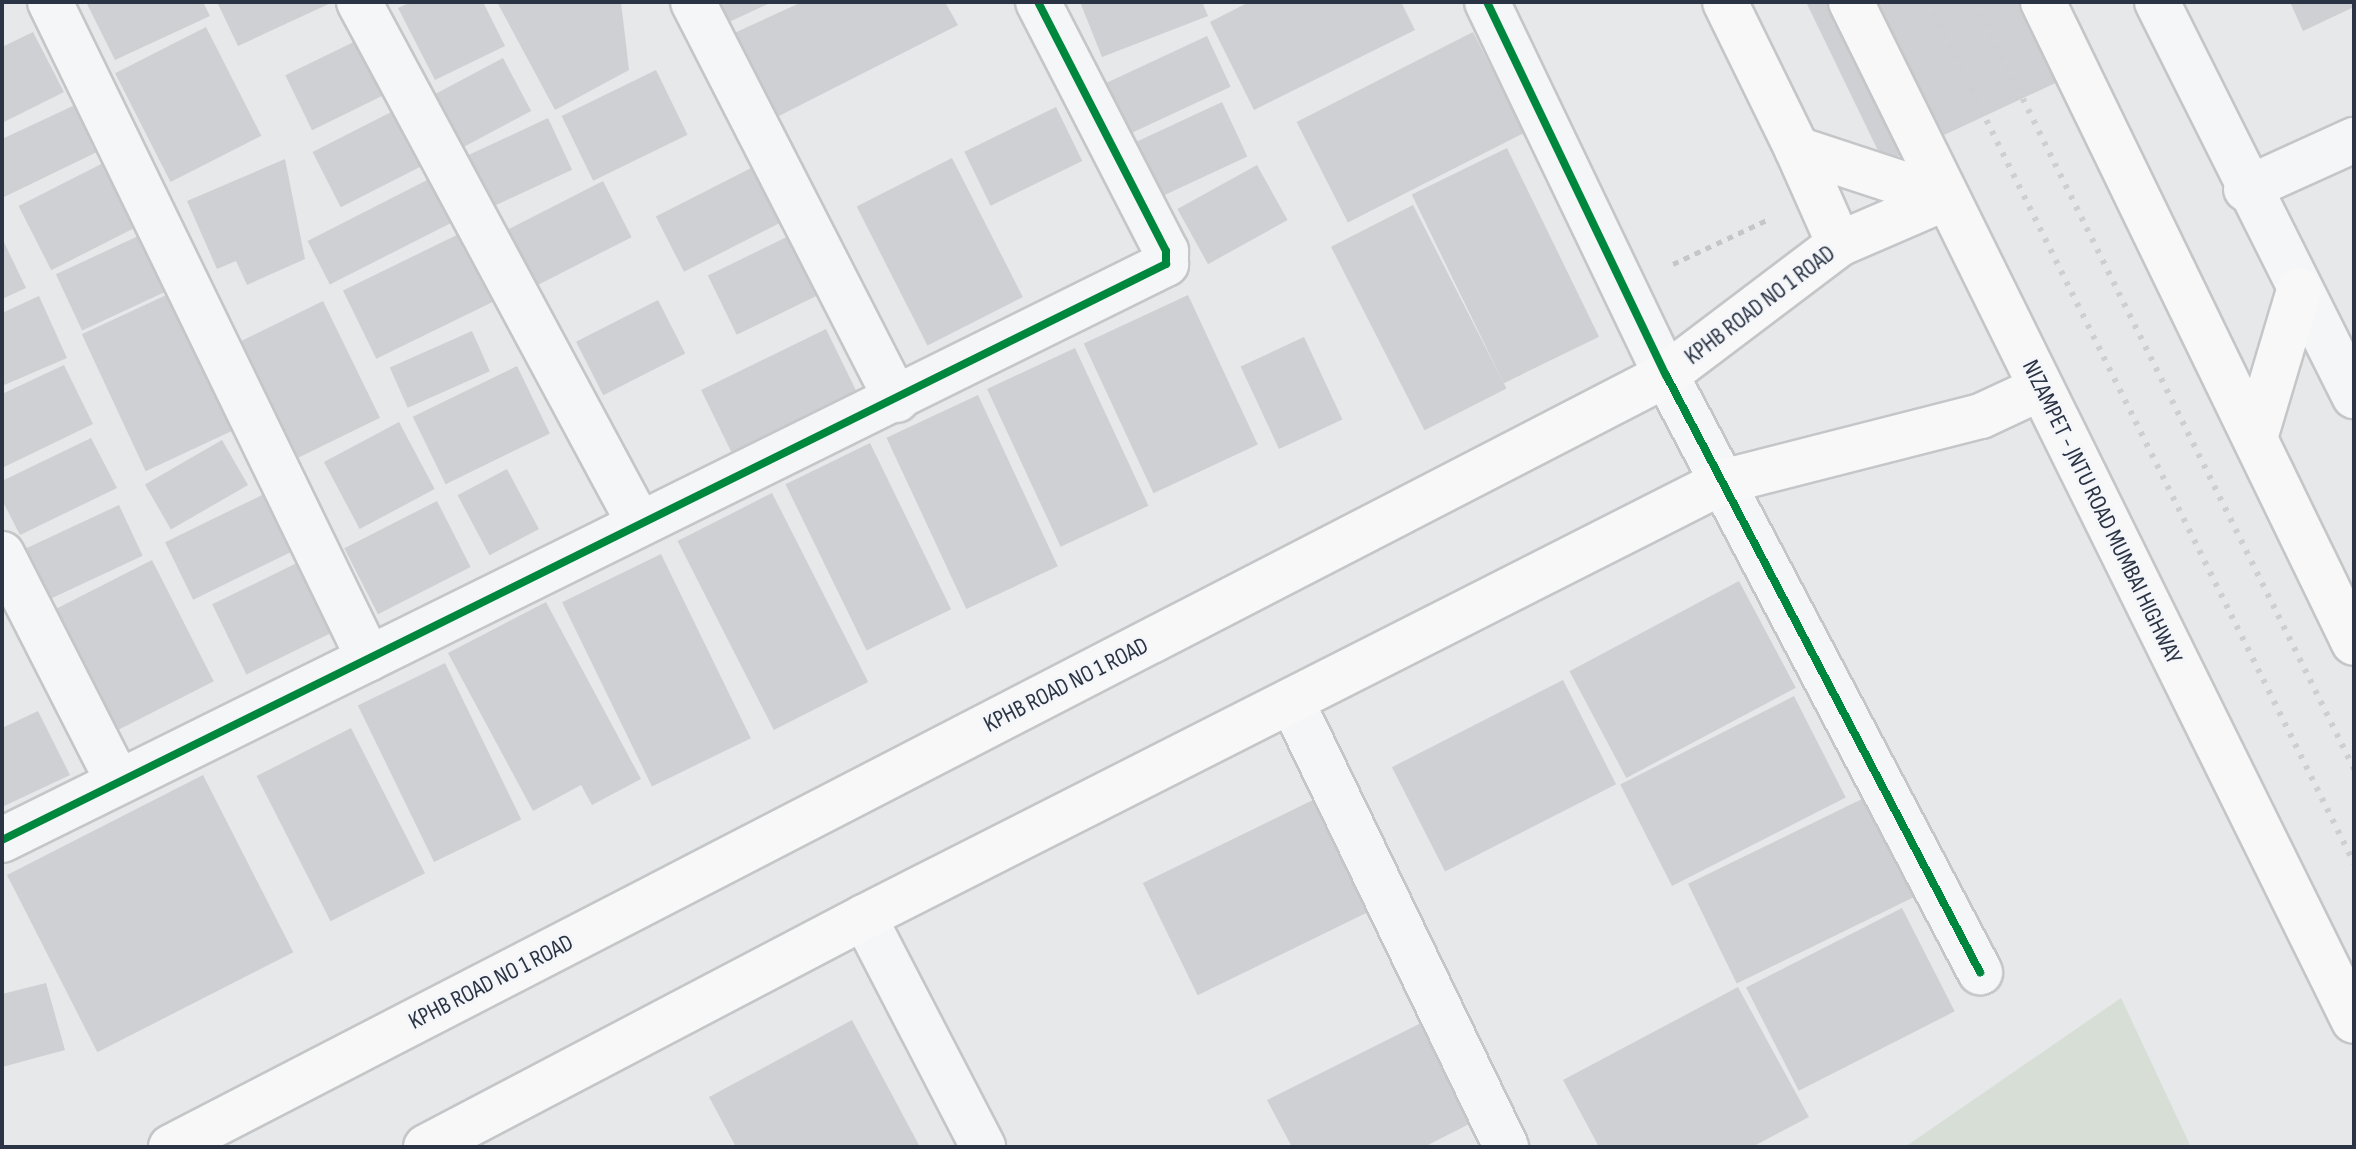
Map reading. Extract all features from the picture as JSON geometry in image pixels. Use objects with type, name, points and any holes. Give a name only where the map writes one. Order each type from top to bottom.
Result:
[{"type":"main road","points":[[1725,2],[1797,149],[1839,244]]},
{"type":"main road","name":"NIZAMPET - JNTU ROAD MUMBAI HIGHWAY","points":[[1851,2],[2354,1021]]},
{"type":"main road","points":[[2043,2],[2354,643]]},
{"type":"main road","points":[[1797,149],[1946,198]]},
{"type":"main road","name":"KPHB ROAD NO 1 ROAD","points":[[171,1147],[1666,375],[1839,244],[1946,198]]},
{"type":"main road","points":[[2255,438],[2299,290]]},
{"type":"main road","points":[[438,1144],[864,917],[1722,482],[1981,416],[2041,388]]},
{"type":"street","points":[[50,2],[369,659]]},
{"type":"street","points":[[359,2],[639,523]]},
{"type":"street","points":[[693,2],[897,400]]},
{"type":"street","points":[[2,840],[639,523],[897,400],[1166,264],[1166,251],[1038,2]]},
{"type":"street","points":[[1487,2],[1666,375],[1980,972]]},
{"type":"street","points":[[2157,2],[2246,189],[2354,396]]},
{"type":"street","points":[[2246,189],[2354,140]]},
{"type":"street","points":[[2,554],[118,782]]},
{"type":"street","points":[[1292,702],[1506,1147]]},
{"type":"street","points":[[864,917],[983,1147]]},
{"type":"shaded area","points":[[2121,998],[2191,1147],[1905,1147]]},
{"type":"building","points":[[86,2],[203,2],[210,16],[115,60]]},
{"type":"building","points":[[217,2],[333,2],[238,46]]},
{"type":"building","points":[[411,2],[483,2],[505,46],[435,80],[398,8]]},
{"type":"building","points":[[497,2],[621,2],[629,70],[555,110]]},
{"type":"building","points":[[704,2],[772,2],[716,28]]},
{"type":"building","points":[[802,2],[945,2],[958,25],[769,121],[730,35]]},
{"type":"building","points":[[1080,2],[1202,2],[1208,16],[1102,57]]},
{"type":"building","points":[[1249,2],[1401,2],[1415,30],[1254,110],[1210,22]]},
{"type":"building","points":[[1806,2],[2042,2],[2077,73],[1884,163]]},
{"type":"building","points":[[2290,2],[2354,2],[2354,7],[2303,31]]},
{"type":"building","points":[[206,27],[261,136],[171,182],[115,73]]},
{"type":"building","points":[[33,32],[64,92],[2,123],[2,47]]},
{"type":"building","points":[[1473,32],[1524,133],[1348,223],[1297,122]]},
{"type":"building","points":[[368,35],[395,90],[312,130],[285,75]]},
{"type":"building","points":[[1207,36],[1231,87],[1126,136],[1102,85]]},
{"type":"building","points":[[503,58],[531,111],[459,149],[431,96]]},
{"type":"building","points":[[656,70],[688,135],[593,181],[562,116]]},
{"type":"building","points":[[1222,102],[1247,156],[1155,199],[1130,145]]},
{"type":"building","points":[[407,104],[435,159],[341,207],[313,152]]},
{"type":"building","points":[[75,105],[97,152],[2,198],[2,139]]},
{"type":"building","points":[[1056,107],[1082,161],[991,206],[964,152]]},
{"type":"building","points":[[548,118],[572,170],[480,213],[456,161]]},
{"type":"building","points":[[1507,148],[1599,337],[1504,383],[1412,194]]},
{"type":"building","points":[[113,158],[146,222],[51,270],[19,206]]},
{"type":"building","points":[[952,158],[1023,297],[927,346],[857,207]]},
{"type":"building","points":[[285,159],[305,259],[247,285],[236,261],[217,269],[187,201]]},
{"type":"building","points":[[761,163],[789,218],[684,272],[656,217]]},
{"type":"building","points":[[1257,165],[1288,220],[1208,264],[1177,209]]},
{"type":"building","points":[[435,176],[457,220],[330,285],[308,241]]},
{"type":"building","points":[[603,181],[632,237],[526,291],[497,235]]},
{"type":"building","points":[[1413,205],[1507,389],[1425,430],[1331,247]]},
{"type":"building","points":[[151,230],[177,286],[82,331],[56,274]]},
{"type":"building","points":[[467,230],[500,298],[376,359],[343,290]]},
{"type":"building","points":[[795,233],[824,292],[737,335],[708,276]]},
{"type":"building","points":[[2,238],[26,288],[2,299]]},
{"type":"building","points":[[177,290],[241,427],[146,471],[82,334]]},
{"type":"building","points":[[1188,295],[1258,445],[1154,493],[1084,344]]},
{"type":"building","points":[[39,296],[67,358],[2,386],[2,313]]},
{"type":"building","points":[[658,300],[685,353],[603,395],[576,342]]},
{"type":"building","points":[[323,301],[380,418],[298,458],[241,341]]},
{"type":"building","points":[[826,329],[857,393],[732,454],[701,390]]},
{"type":"building","points":[[472,331],[490,371],[408,408],[390,368]]},
{"type":"building","points":[[1304,337],[1342,419],[1279,449],[1241,367]]},
{"type":"building","points":[[1075,348],[1149,506],[1061,547],[987,389]]},
{"type":"building","points":[[64,365],[93,424],[2,468],[2,394]]},
{"type":"building","points":[[517,366],[550,433],[446,484],[413,417]]},
{"type":"building","points":[[978,395],[1058,566],[966,609],[886,438]]},
{"type":"building","points":[[399,422],[435,489],[360,529],[324,462]]},
{"type":"building","points":[[91,438],[117,488],[20,535],[2,500],[2,481]]},
{"type":"building","points":[[222,440],[248,485],[171,530],[145,484]]},
{"type":"building","points":[[870,443],[951,609],[867,650],[786,484]]},
{"type":"building","points":[[507,469],[539,529],[489,555],[458,495]]},
{"type":"building","points":[[772,493],[868,682],[774,730],[678,541]]},
{"type":"building","points":[[264,494],[292,552],[193,600],[165,542]]},
{"type":"building","points":[[437,501],[471,567],[378,614],[344,548]]},
{"type":"building","points":[[119,505],[143,556],[48,600],[25,549]]},
{"type":"building","points":[[661,554],[751,738],[652,786],[562,602]]},
{"type":"building","points":[[152,560],[214,681],[118,730],[56,609]]},
{"type":"building","points":[[303,560],[337,630],[246,674],[212,604]]},
{"type":"building","points":[[1739,581],[1796,688],[1626,778],[1569,671]]},
{"type":"building","points":[[546,602],[641,779],[592,805],[581,785],[533,811],[448,653]]},
{"type":"building","points":[[445,663],[521,819],[434,862],[358,706]]},
{"type":"building","points":[[1563,680],[1616,784],[1445,871],[1392,767]]},
{"type":"building","points":[[1794,696],[1846,798],[1672,886],[1620,785]]},
{"type":"building","points":[[38,711],[70,775],[2,807],[2,728]]},
{"type":"building","points":[[351,728],[425,873],[331,921],[257,776]]},
{"type":"building","points":[[203,775],[293,952],[97,1052],[7,875]]},
{"type":"building","points":[[1319,797],[1374,909],[1198,995],[1143,883]]},
{"type":"building","points":[[1866,797],[1915,897],[1737,984],[1688,884]]},
{"type":"building","points":[[1902,908],[1955,1011],[1799,1091],[1746,987]]},
{"type":"building","points":[[46,983],[65,1050],[2,1067],[2,994]]},
{"type":"building","points":[[1738,987],[1809,1117],[1752,1147],[1599,1147],[1563,1080]]},
{"type":"building","points":[[1431,1018],[1481,1118],[1424,1147],[1292,1147],[1267,1100]]},
{"type":"building","points":[[852,1020],[920,1147],[736,1147],[709,1097]]},
{"type":"railway","points":[[1928,2],[2354,863]]},
{"type":"railway","points":[[1975,2],[2354,769]]},
{"type":"cycle path","points":[[2,840],[1166,264],[1166,251],[1038,2]]},
{"type":"cycle path","points":[[1487,2],[1666,375],[1980,972]]}]
